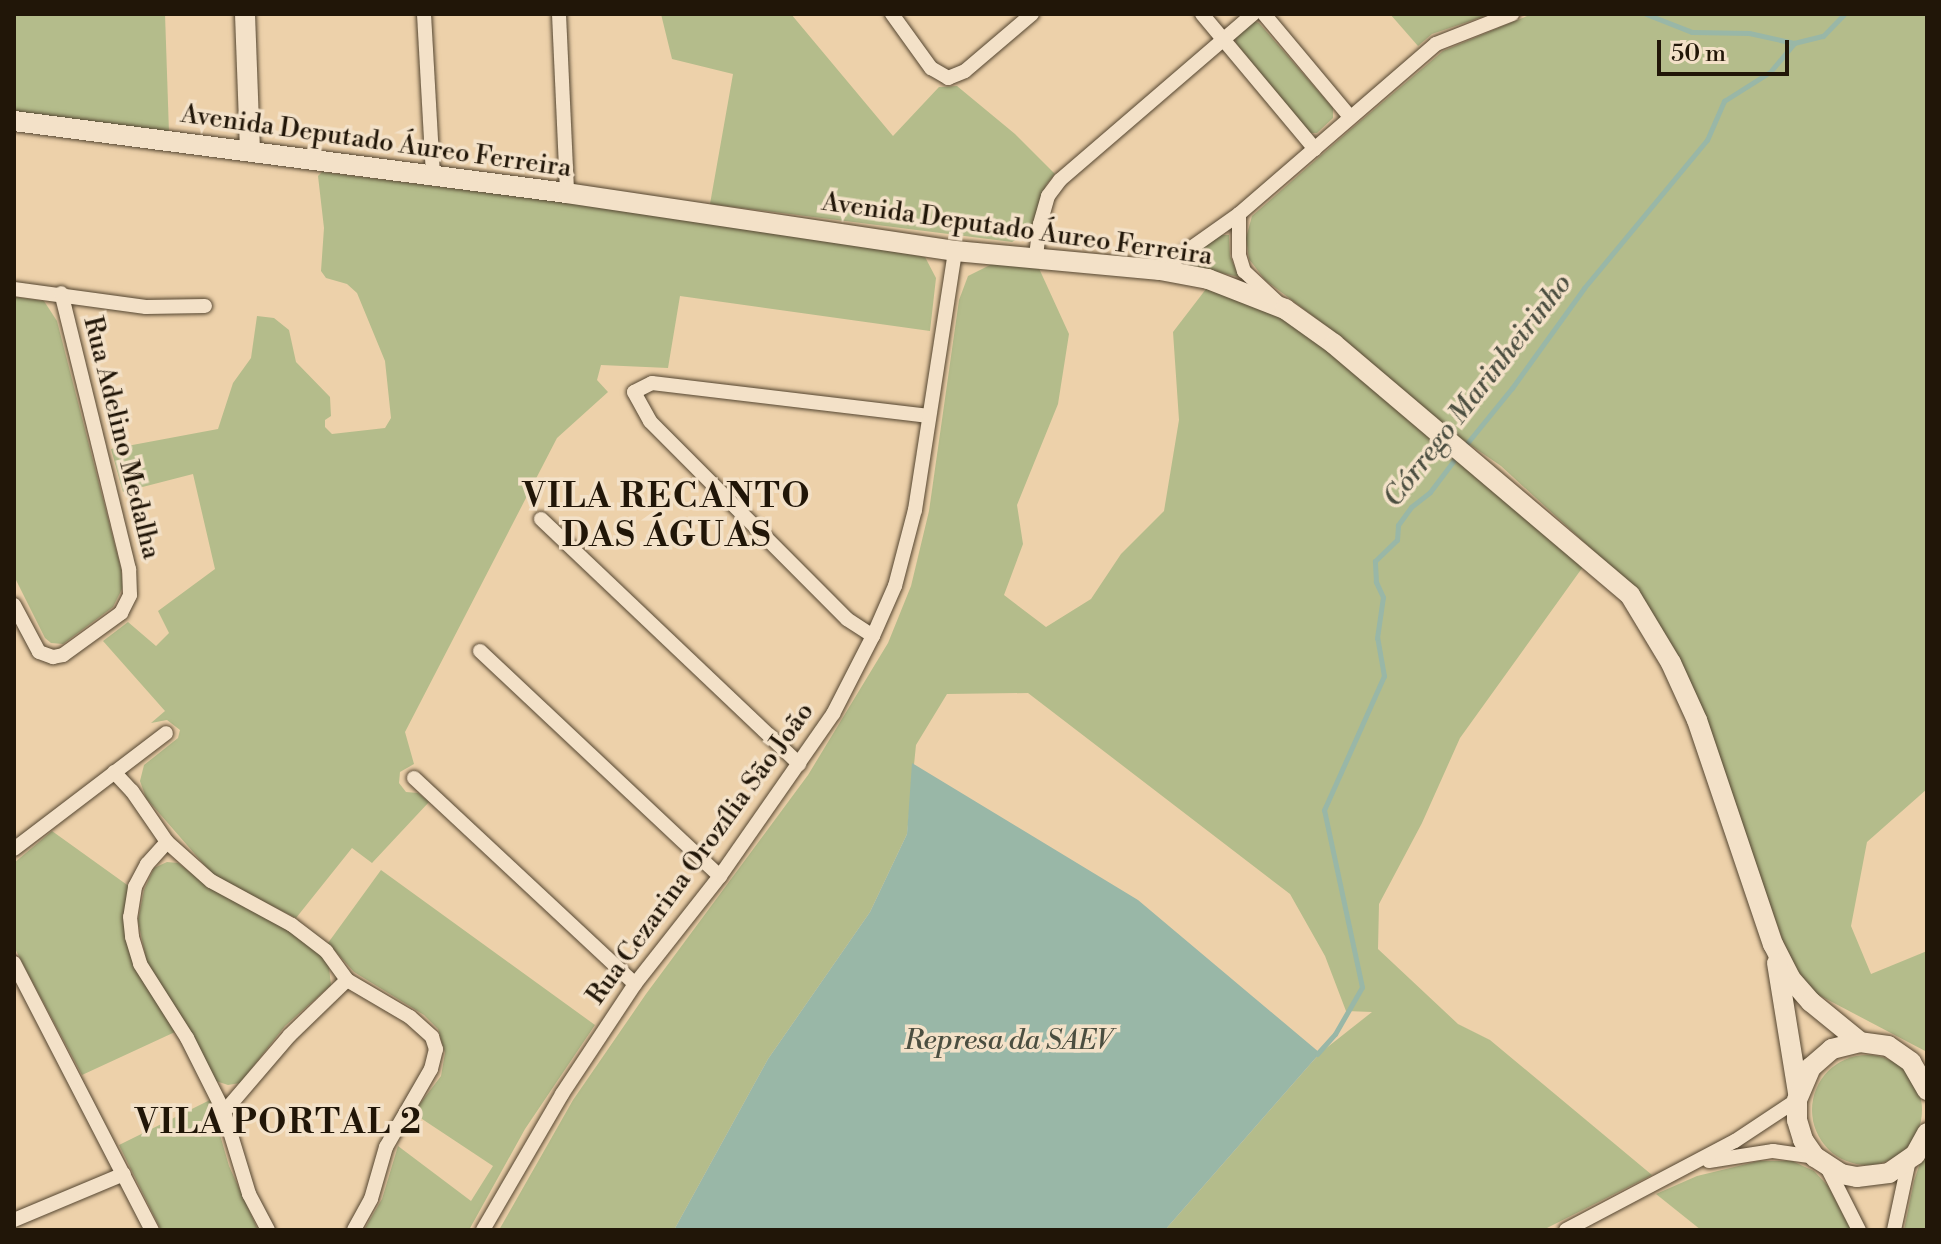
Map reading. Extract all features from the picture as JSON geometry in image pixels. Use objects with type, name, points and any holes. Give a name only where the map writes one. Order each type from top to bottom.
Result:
[{"type":"main road","points":[[245,14],[250,150]]},
{"type":"main road","name":"Avenida Deputado Áureo Ferreira","points":[[14,121],[567,193],[955,251],[1036,256],[1160,270],[1208,279],[1285,309],[1334,344],[1614,579],[1647,619],[1697,720],[1773,944],[1790,978],[1811,1002],[1860,1042]]},
{"type":"main road","name":"Avenida Deputado Áureo Ferreira","points":[[1773,944],[1797,1097],[1797,1120],[1803,1140],[1821,1162]]},
{"type":"main road","points":[[1797,1097],[1811,1067],[1832,1049],[1860,1042],[1888,1046],[1919,1067],[1927,1090]]},
{"type":"main road","points":[[1821,1162],[1857,1177],[1889,1173],[1917,1154],[1927,1133]]},
{"type":"street","points":[[424,14],[433,176]]},
{"type":"street","points":[[559,14],[567,193]]},
{"type":"street","points":[[892,14],[931,68],[948,78],[965,71],[1032,14]]},
{"type":"street","points":[[1202,14],[1315,149]]},
{"type":"street","points":[[1036,256],[1048,196],[1060,180],[1253,14]]},
{"type":"street","points":[[1264,14],[1350,117]]},
{"type":"street","points":[[1160,270],[1239,214],[1436,44],[1512,14]]},
{"type":"street","points":[[1239,214],[1239,255],[1244,271],[1285,309]]},
{"type":"street","name":"Rua Cezarina Orozília São João","points":[[483,1230],[562,1094],[635,984],[720,876],[833,714],[873,636],[895,586],[915,510],[955,251]]},
{"type":"street","points":[[14,289],[146,307],[205,306]]},
{"type":"street","name":"Rua Adelino Medalha","points":[[14,605],[39,652],[63,655],[121,613],[130,595],[129,569],[61,293]]},
{"type":"street","points":[[873,636],[847,619],[661,432],[634,392],[652,383],[929,416]]},
{"type":"street","points":[[541,519],[799,764]]},
{"type":"street","points":[[480,651],[720,876]]},
{"type":"street","points":[[14,849],[166,733]]},
{"type":"street","points":[[114,772],[132,791],[167,842],[211,881],[292,925],[326,951],[347,980],[410,1017],[432,1037],[436,1049],[431,1069],[386,1147],[371,1199],[354,1230]]},
{"type":"street","points":[[414,778],[635,984]]},
{"type":"street","points":[[167,842],[147,864],[135,887],[130,917],[132,937],[140,964],[187,1038],[224,1112],[249,1194],[268,1230]]},
{"type":"street","points":[[14,963],[152,1230]]},
{"type":"street","points":[[224,1112],[290,1035],[347,980]]},
{"type":"street","points":[[1566,1230],[1693,1164],[1797,1097]]},
{"type":"street","points":[[1693,1164],[1756,1151],[1821,1162],[1859,1230]]},
{"type":"street","points":[[1894,1230],[1917,1154]]},
{"type":"street","points":[[14,1220],[124,1174]]},
{"type":"green space","points":[[14,14],[165,14],[169,133],[14,113]]},
{"type":"green space","points":[[661,14],[791,14],[893,136],[939,87],[957,86],[1015,134],[1055,174],[1046,185],[1035,221],[1024,235],[1012,242],[710,204],[733,74],[672,59]]},
{"type":"green space","points":[[1390,14],[1491,14],[1432,34],[1418,46]]},
{"type":"green space","points":[[1532,14],[1927,14],[1927,789],[1867,842],[1851,926],[1871,974],[1927,951],[1927,1052],[1813,992],[1796,968],[1783,941],[1704,718],[1619,574],[1501,466],[1453,433],[1340,336],[1265,280],[1249,259],[1246,238],[1252,216],[1350,130],[1443,51]]},
{"type":"green space","points":[[1253,21],[1259,23],[1333,108],[1333,118],[1317,133],[1310,133],[1236,43],[1235,36]]},
{"type":"green space","points":[[322,172],[708,221],[925,257],[936,278],[930,331],[680,296],[668,368],[601,365],[597,380],[608,392],[557,438],[405,732],[414,764],[400,772],[399,783],[406,792],[418,793],[429,802],[372,863],[352,848],[296,918],[214,876],[146,798],[140,781],[144,765],[178,738],[180,730],[167,720],[151,723],[165,711],[103,641],[128,622],[156,646],[169,633],[158,611],[215,569],[193,474],[123,492],[111,449],[218,429],[233,383],[251,358],[257,316],[274,318],[289,330],[296,362],[330,397],[331,416],[325,420],[325,427],[332,434],[385,428],[391,418],[385,361],[357,293],[347,284],[326,278],[321,271],[324,228],[318,176]]},
{"type":"green space","points":[[1218,235],[1229,235],[1230,256],[1239,277],[1179,263]]},
{"type":"green space","points":[[994,263],[1037,264],[1069,334],[1058,404],[1017,505],[1023,544],[1004,595],[1046,627],[1091,599],[1121,554],[1164,511],[1179,420],[1173,332],[1206,289],[1280,316],[1329,348],[1585,564],[1460,738],[1422,823],[1379,904],[1378,949],[1458,1024],[1490,1040],[1652,1175],[1543,1230],[1165,1230],[1320,1053],[1372,1012],[1346,1011],[1325,956],[1290,894],[1028,693],[947,694],[916,745],[907,834],[870,912],[768,1059],[674,1230],[499,1230],[573,1100],[646,994],[808,775],[888,643],[911,586],[929,511],[959,300],[968,276]]},
{"type":"green space","points":[[14,297],[44,301],[57,321],[121,569],[123,587],[113,607],[63,644],[51,643],[45,638],[14,576]]},
{"type":"green space","points":[[52,831],[130,887],[135,967],[175,1032],[82,1075],[14,947],[14,863]]},
{"type":"green space","points":[[167,862],[178,863],[209,887],[292,932],[321,953],[329,968],[331,985],[285,1026],[240,1083],[228,1085],[216,1081],[190,1031],[148,967],[138,921],[144,890],[154,868]]},
{"type":"green space","points":[[381,870],[595,1025],[525,1129],[469,1230],[364,1230],[382,1199],[398,1146],[471,1201],[493,1166],[413,1113],[441,1076],[445,1053],[438,1029],[424,1015],[354,972],[328,943]]},
{"type":"green space","points":[[1867,1055],[1888,1059],[1906,1071],[1918,1089],[1922,1110],[1918,1131],[1906,1149],[1888,1161],[1867,1165],[1846,1161],[1828,1149],[1816,1131],[1812,1110],[1816,1089],[1828,1071],[1846,1059]]},
{"type":"green space","points":[[210,1100],[229,1166],[258,1230],[161,1230],[119,1145]]},
{"type":"green space","points":[[1927,1157],[1927,1230],[1904,1230],[1914,1181],[1920,1163]]},
{"type":"green space","points":[[1759,1161],[1792,1161],[1814,1171],[1828,1186],[1851,1230],[1701,1230],[1656,1194],[1697,1176]]},
{"type":"water","name":"Represa da SAEV","points":[[912,763],[1138,900],[1320,1053],[1165,1230],[674,1230],[768,1059],[870,912],[907,834]]},
{"type":"waterway","points":[[1646,14],[1692,32],[1749,33],[1794,43]]},
{"type":"waterway","name":"Córrego Marinheirinho","points":[[1464,447],[1512,388],[1584,288],[1707,140],[1724,101],[1770,72],[1794,43],[1823,36],[1844,14]]},
{"type":"waterway","name":"Córrego Marinheirinho","points":[[1317,1054],[1335,1034],[1362,987],[1324,810],[1384,676],[1377,638],[1383,597],[1376,582],[1375,561],[1397,540],[1398,525],[1411,507],[1430,492],[1458,455]]},
{"type":"district","name":"VILA RECANTO DAS ÁGUAS","points":[[667,516]]},
{"type":"district","name":"VILA PORTAL 2","points":[[279,1124]]}]
